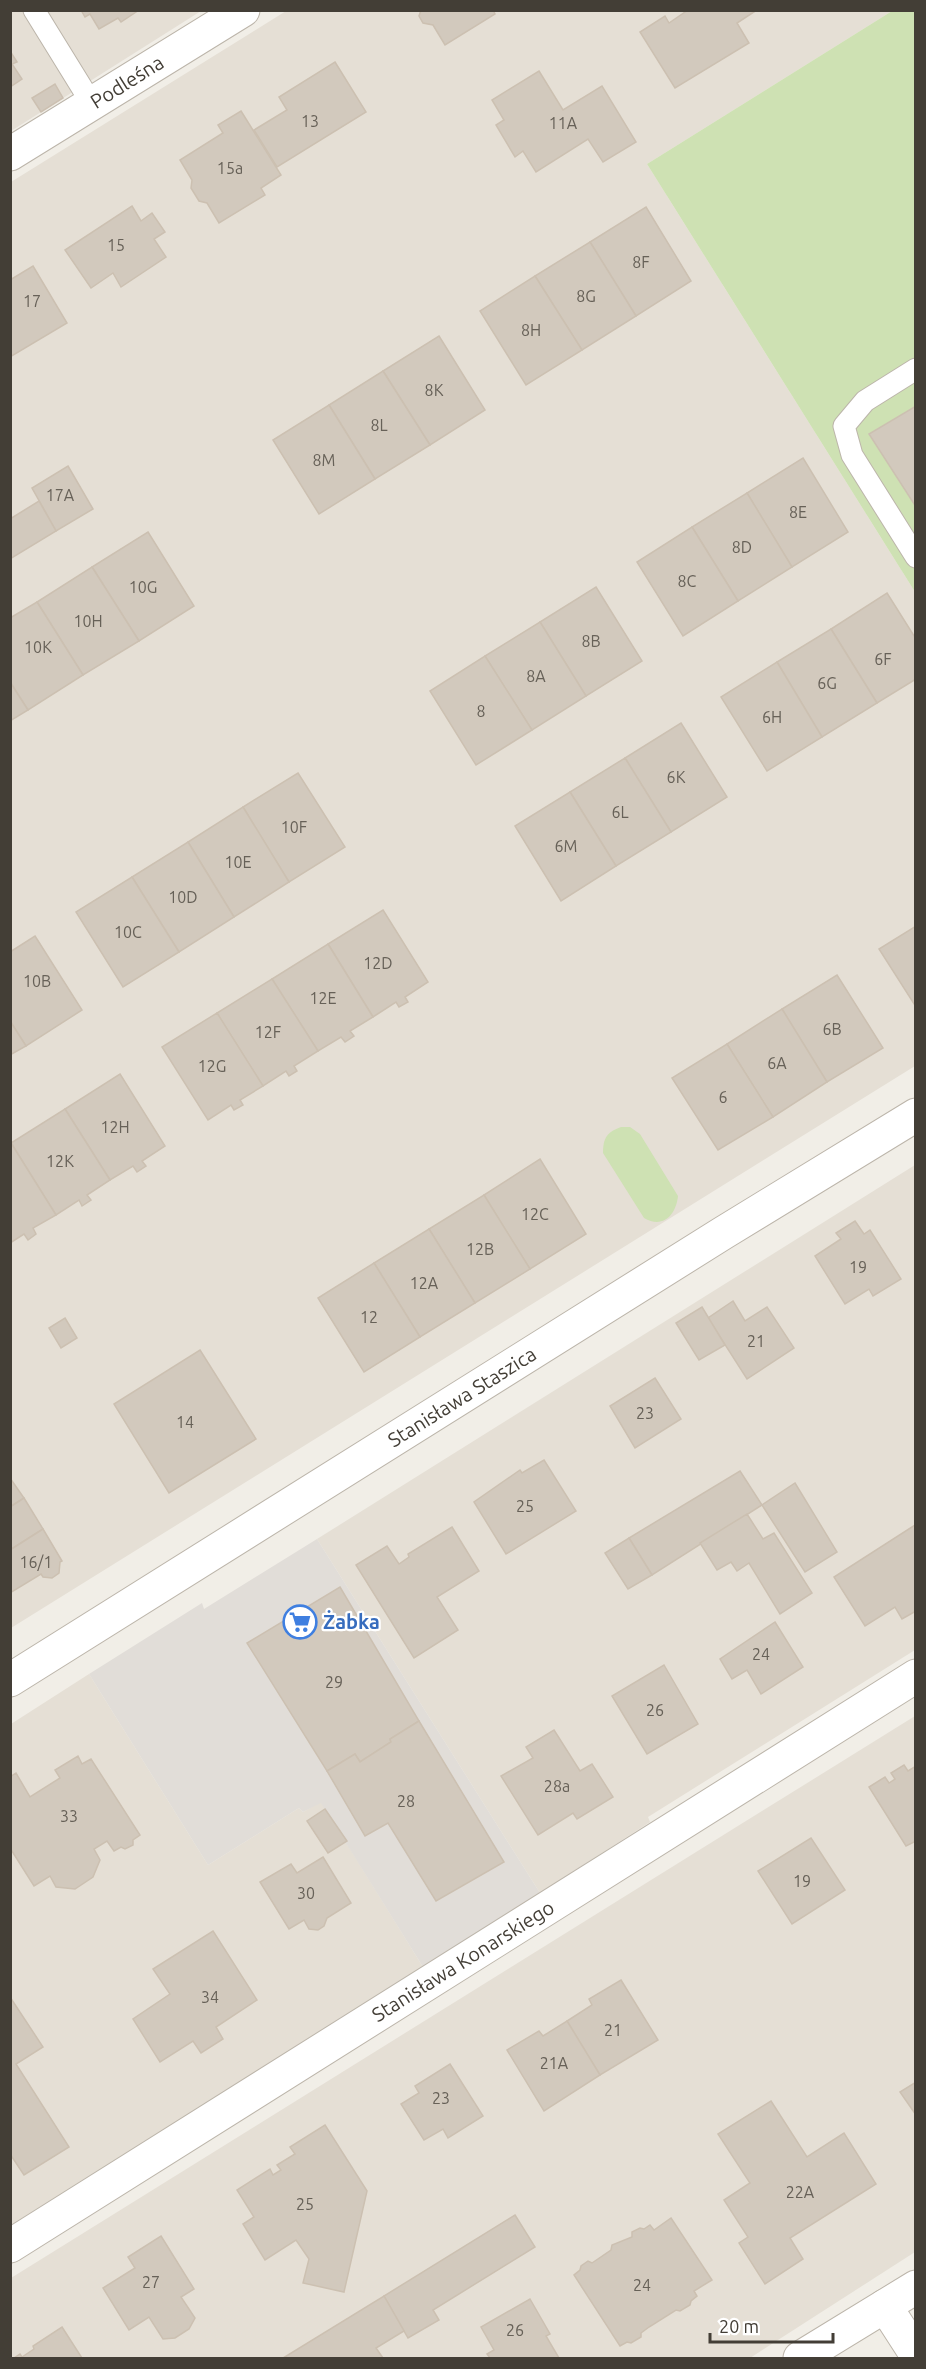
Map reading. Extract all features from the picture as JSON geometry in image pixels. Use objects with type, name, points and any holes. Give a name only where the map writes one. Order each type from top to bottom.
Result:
[{"type":"street","name":"Podleśna","points":[[10,154],[243,10]]},
{"type":"street","name":"Stanisława Staszica","points":[[10,1680],[915,1115]]},
{"type":"street","name":"Stanisława Konarskiego","points":[[10,2246],[915,1676]]},
{"type":"street","points":[[800,2358],[915,2287]]},
{"type":"street","points":[[885,2306],[915,2354]]},
{"type":"lane","points":[[34,10],[92,104]]},
{"type":"lane","points":[[915,369],[865,401],[844,426],[852,455],[915,557]]},
{"type":"shaded area","points":[[11,11],[201,11],[11,131]]},
{"type":"shaded area","points":[[286,11],[892,11],[647,164],[915,592],[915,1066],[11,1628],[11,182]]},
{"type":"shaded area","points":[[915,1165],[915,1650],[648,1817],[650,1822],[540,1893],[317,1539]]},
{"type":"shaded area","points":[[317,1539],[540,1893],[423,1967],[321,1803],[303,1812],[299,1808],[208,1865],[89,1674],[202,1603],[204,1609]]},
{"type":"shaded area","points":[[89,1674],[208,1865],[299,1808],[303,1812],[321,1802],[423,1967],[11,2226],[11,1724]]},
{"type":"shaded area","points":[[915,1716],[915,2252],[750,2358],[11,2358],[11,2278]]},
{"type":"green space","points":[[892,11],[915,11],[915,592],[647,164]]},
{"type":"green space","points":[[621,1127],[630,1127],[640,1134],[678,1196],[675,1209],[663,1221],[657,1222],[644,1218],[603,1153],[607,1136]]},
{"type":"building","points":[[81,10],[139,10],[121,22],[118,18],[99,29],[90,14],[85,17]]},
{"type":"building","points":[[421,10],[493,10],[495,14],[445,45],[433,25],[423,23],[419,16]]},
{"type":"building","points":[[688,10],[757,10],[737,23],[749,43],[675,88],[640,32],[665,16],[669,23]]},
{"type":"building","points":[[10,51],[17,62],[12,64],[22,79],[10,87]]},
{"type":"building","points":[[335,62],[366,112],[277,167],[254,130],[287,110],[279,97]]},
{"type":"building","points":[[539,71],[563,110],[602,86],[636,142],[603,162],[588,139],[536,172],[523,151],[515,157],[496,125],[504,120],[492,100]]},
{"type":"building","points":[[55,84],[63,98],[41,112],[32,98]]},
{"type":"building","points":[[241,111],[281,175],[261,188],[265,195],[219,223],[207,203],[199,201],[191,188],[192,180],[180,160],[223,133],[218,125]]},
{"type":"building","points":[[132,206],[141,221],[152,213],[165,232],[154,239],[166,257],[121,287],[113,273],[91,288],[65,250]]},
{"type":"building","points":[[646,207],[691,281],[636,316],[590,242]]},
{"type":"building","points":[[590,242],[636,316],[582,350],[535,276]]},
{"type":"building","points":[[33,266],[67,323],[10,357],[10,280]]},
{"type":"building","points":[[535,276],[582,350],[526,385],[480,311]]},
{"type":"building","points":[[439,336],[485,410],[430,445],[383,371]]},
{"type":"building","points":[[383,371],[430,445],[375,479],[329,405]]},
{"type":"building","points":[[329,405],[375,479],[319,514],[273,440]]},
{"type":"building","points":[[916,406],[916,507],[869,434]]},
{"type":"building","points":[[803,458],[848,532],[792,567],[747,493]]},
{"type":"building","points":[[68,466],[93,509],[56,531],[32,488]]},
{"type":"building","points":[[747,493],[792,567],[738,601],[692,527]]},
{"type":"building","points":[[39,501],[56,531],[10,559],[10,519]]},
{"type":"building","points":[[692,527],[738,601],[683,636],[637,562]]},
{"type":"building","points":[[148,532],[194,606],[139,641],[92,567]]},
{"type":"building","points":[[92,567],[139,641],[83,675],[37,602]]},
{"type":"building","points":[[596,587],[642,661],[586,696],[540,622]]},
{"type":"building","points":[[887,593],[916,639],[916,679],[877,703],[831,629]]},
{"type":"building","points":[[37,602],[83,675],[28,710],[10,682],[10,618]]},
{"type":"building","points":[[540,622],[586,696],[532,730],[485,656]]},
{"type":"building","points":[[831,629],[877,703],[822,737],[777,662]]},
{"type":"building","points":[[485,656],[532,730],[476,765],[430,691]]},
{"type":"building","points":[[777,662],[822,737],[767,771],[721,697]]},
{"type":"building","points":[[10,682],[28,710],[10,721]]},
{"type":"building","points":[[681,723],[727,797],[671,832],[625,758]]},
{"type":"building","points":[[625,758],[671,832],[616,866],[570,792]]},
{"type":"building","points":[[298,773],[345,847],[289,882],[243,807]]},
{"type":"building","points":[[570,792],[616,866],[561,901],[515,826]]},
{"type":"building","points":[[243,807],[289,882],[234,917],[188,842]]},
{"type":"building","points":[[188,842],[234,917],[179,952],[132,877]]},
{"type":"building","points":[[132,877],[179,952],[123,987],[76,912]]},
{"type":"building","points":[[383,910],[428,982],[405,997],[408,1002],[399,1007],[396,1002],[373,1017],[328,944]]},
{"type":"building","points":[[916,926],[916,1007],[879,949]]},
{"type":"building","points":[[35,936],[82,1010],[26,1046],[10,1021],[10,952]]},
{"type":"building","points":[[328,944],[373,1017],[350,1031],[354,1036],[345,1042],[341,1037],[318,1051],[272,979]]},
{"type":"building","points":[[837,975],[883,1048],[827,1082],[782,1009]]},
{"type":"building","points":[[272,979],[318,1051],[294,1066],[297,1071],[289,1076],[286,1071],[263,1086],[217,1013]]},
{"type":"building","points":[[782,1009],[827,1082],[773,1117],[727,1044]]},
{"type":"building","points":[[217,1013],[263,1086],[240,1100],[243,1105],[234,1110],[231,1105],[208,1120],[162,1047]]},
{"type":"building","points":[[10,1021],[26,1046],[10,1055]]},
{"type":"building","points":[[727,1044],[773,1117],[718,1150],[672,1078]]},
{"type":"building","points":[[120,1074],[165,1146],[142,1161],[146,1166],[137,1172],[133,1166],[110,1180],[65,1109]]},
{"type":"building","points":[[65,1109],[110,1180],[87,1195],[91,1200],[82,1206],[79,1200],[56,1215],[11,1143]]},
{"type":"building","points":[[11,1143],[56,1215],[33,1228],[36,1234],[28,1240],[24,1234],[10,1243]]},
{"type":"building","points":[[540,1159],[586,1234],[530,1269],[484,1195]]},
{"type":"building","points":[[484,1195],[530,1269],[475,1303],[429,1229]]},
{"type":"building","points":[[855,1221],[864,1234],[870,1230],[901,1279],[873,1296],[869,1289],[845,1304],[815,1256],[841,1239],[836,1233]]},
{"type":"building","points":[[429,1229],[475,1303],[420,1337],[374,1263]]},
{"type":"building","points":[[374,1263],[420,1337],[364,1372],[318,1298]]},
{"type":"building","points":[[733,1301],[745,1321],[767,1307],[794,1348],[747,1379],[708,1318]]},
{"type":"building","points":[[702,1307],[725,1345],[699,1360],[676,1323]]},
{"type":"building","points":[[65,1318],[77,1338],[61,1348],[49,1328]]},
{"type":"building","points":[[200,1350],[256,1439],[169,1493],[114,1404]]},
{"type":"building","points":[[655,1378],[681,1419],[635,1448],[610,1406]]},
{"type":"building","points":[[544,1460],[576,1511],[506,1554],[474,1502],[520,1470],[522,1473]]},
{"type":"building","points":[[740,1471],[762,1505],[652,1575],[629,1538]]},
{"type":"building","points":[[10,1478],[24,1498],[10,1507]]},
{"type":"building","points":[[795,1483],[837,1552],[805,1572],[762,1505]]},
{"type":"building","points":[[24,1498],[43,1529],[10,1550],[10,1507]]},
{"type":"building","points":[[747,1514],[763,1539],[774,1533],[812,1593],[780,1614],[749,1563],[737,1571],[731,1562],[717,1570],[700,1543]]},
{"type":"building","points":[[915,1525],[916,1611],[902,1619],[895,1607],[865,1626],[834,1577]]},
{"type":"building","points":[[452,1527],[479,1571],[437,1597],[458,1630],[414,1658],[356,1565],[387,1546],[399,1564],[409,1557],[408,1554]]},
{"type":"building","points":[[43,1529],[62,1561],[59,1573],[52,1578],[43,1577],[41,1574],[10,1593],[10,1550]]},
{"type":"building","points":[[629,1538],[652,1575],[628,1589],[605,1553]]},
{"type":"building","points":[[340,1587],[419,1721],[360,1762],[355,1754],[327,1771],[247,1643]]},
{"type":"building","points":[[775,1622],[803,1667],[761,1694],[747,1670],[732,1679],[720,1659]]},
{"type":"building","points":[[664,1665],[698,1724],[647,1754],[612,1696]]},
{"type":"building","points":[[419,1721],[504,1862],[436,1901],[388,1823],[365,1836],[327,1771],[355,1754],[360,1762]]},
{"type":"building","points":[[554,1730],[580,1771],[592,1764],[613,1797],[577,1819],[573,1813],[538,1835],[501,1776],[533,1758],[526,1747]]},
{"type":"building","points":[[78,1756],[82,1764],[91,1759],[140,1835],[133,1840],[133,1845],[125,1849],[121,1847],[114,1851],[107,1841],[94,1849],[100,1860],[93,1877],[75,1889],[56,1887],[50,1876],[34,1886],[10,1848],[10,1777],[16,1773],[30,1797],[60,1778],[55,1770]]},
{"type":"building","points":[[904,1765],[908,1771],[916,1766],[916,1841],[906,1846],[869,1787],[885,1777],[889,1783],[895,1779],[891,1773]]},
{"type":"building","points":[[325,1809],[347,1841],[328,1853],[307,1821]]},
{"type":"building","points":[[811,1838],[845,1890],[792,1924],[758,1871]]},
{"type":"building","points":[[323,1857],[351,1903],[327,1918],[324,1926],[318,1930],[309,1929],[304,1920],[289,1929],[260,1882],[291,1864],[297,1873]]},
{"type":"building","points":[[213,1931],[257,2000],[216,2027],[223,2039],[201,2053],[193,2041],[160,2062],[133,2019],[170,1994],[153,1969]]},
{"type":"building","points":[[621,1980],[658,2040],[600,2075],[567,2021],[592,2005],[589,1999]]},
{"type":"building","points":[[10,1997],[43,2047],[16,2064],[69,2147],[24,2175],[10,2154]]},
{"type":"building","points":[[567,2021],[600,2075],[544,2111],[507,2050],[539,2031],[543,2036]]},
{"type":"building","points":[[450,2064],[483,2116],[448,2138],[443,2129],[424,2140],[401,2104],[419,2093],[415,2086]]},
{"type":"building","points":[[916,2082],[916,2115],[900,2092]]},
{"type":"building","points":[[771,2101],[807,2157],[844,2133],[876,2184],[790,2238],[803,2259],[765,2284],[739,2243],[748,2237],[724,2200],[750,2183],[718,2134]]},
{"type":"building","points":[[325,2125],[367,2191],[344,2292],[303,2283],[309,2259],[296,2240],[265,2260],[243,2224],[254,2217],[237,2190],[270,2169],[273,2175],[281,2170],[277,2165],[295,2154],[290,2147]]},
{"type":"building","points":[[515,2215],[535,2247],[433,2310],[439,2320],[408,2338],[384,2296]]},
{"type":"building","points":[[671,2218],[712,2280],[694,2291],[697,2296],[690,2305],[680,2311],[676,2310],[649,2327],[641,2333],[641,2337],[631,2343],[627,2342],[620,2346],[574,2275],[588,2261],[592,2263],[611,2250],[612,2245],[632,2237],[632,2232],[650,2225],[654,2230]]},
{"type":"building","points":[[161,2236],[194,2289],[181,2297],[195,2318],[189,2329],[175,2338],[163,2339],[149,2317],[129,2330],[103,2288],[135,2268],[128,2257]]},
{"type":"building","points":[[384,2296],[404,2331],[376,2348],[383,2358],[283,2358]]},
{"type":"building","points":[[530,2299],[550,2334],[546,2336],[559,2358],[490,2358],[487,2354],[494,2350],[481,2327]]},
{"type":"building","points":[[62,2327],[82,2358],[14,2358],[20,2354],[22,2357],[34,2349],[33,2346]]},
{"type":"place","name":"Żabka","points":[[300,1622]]}]
